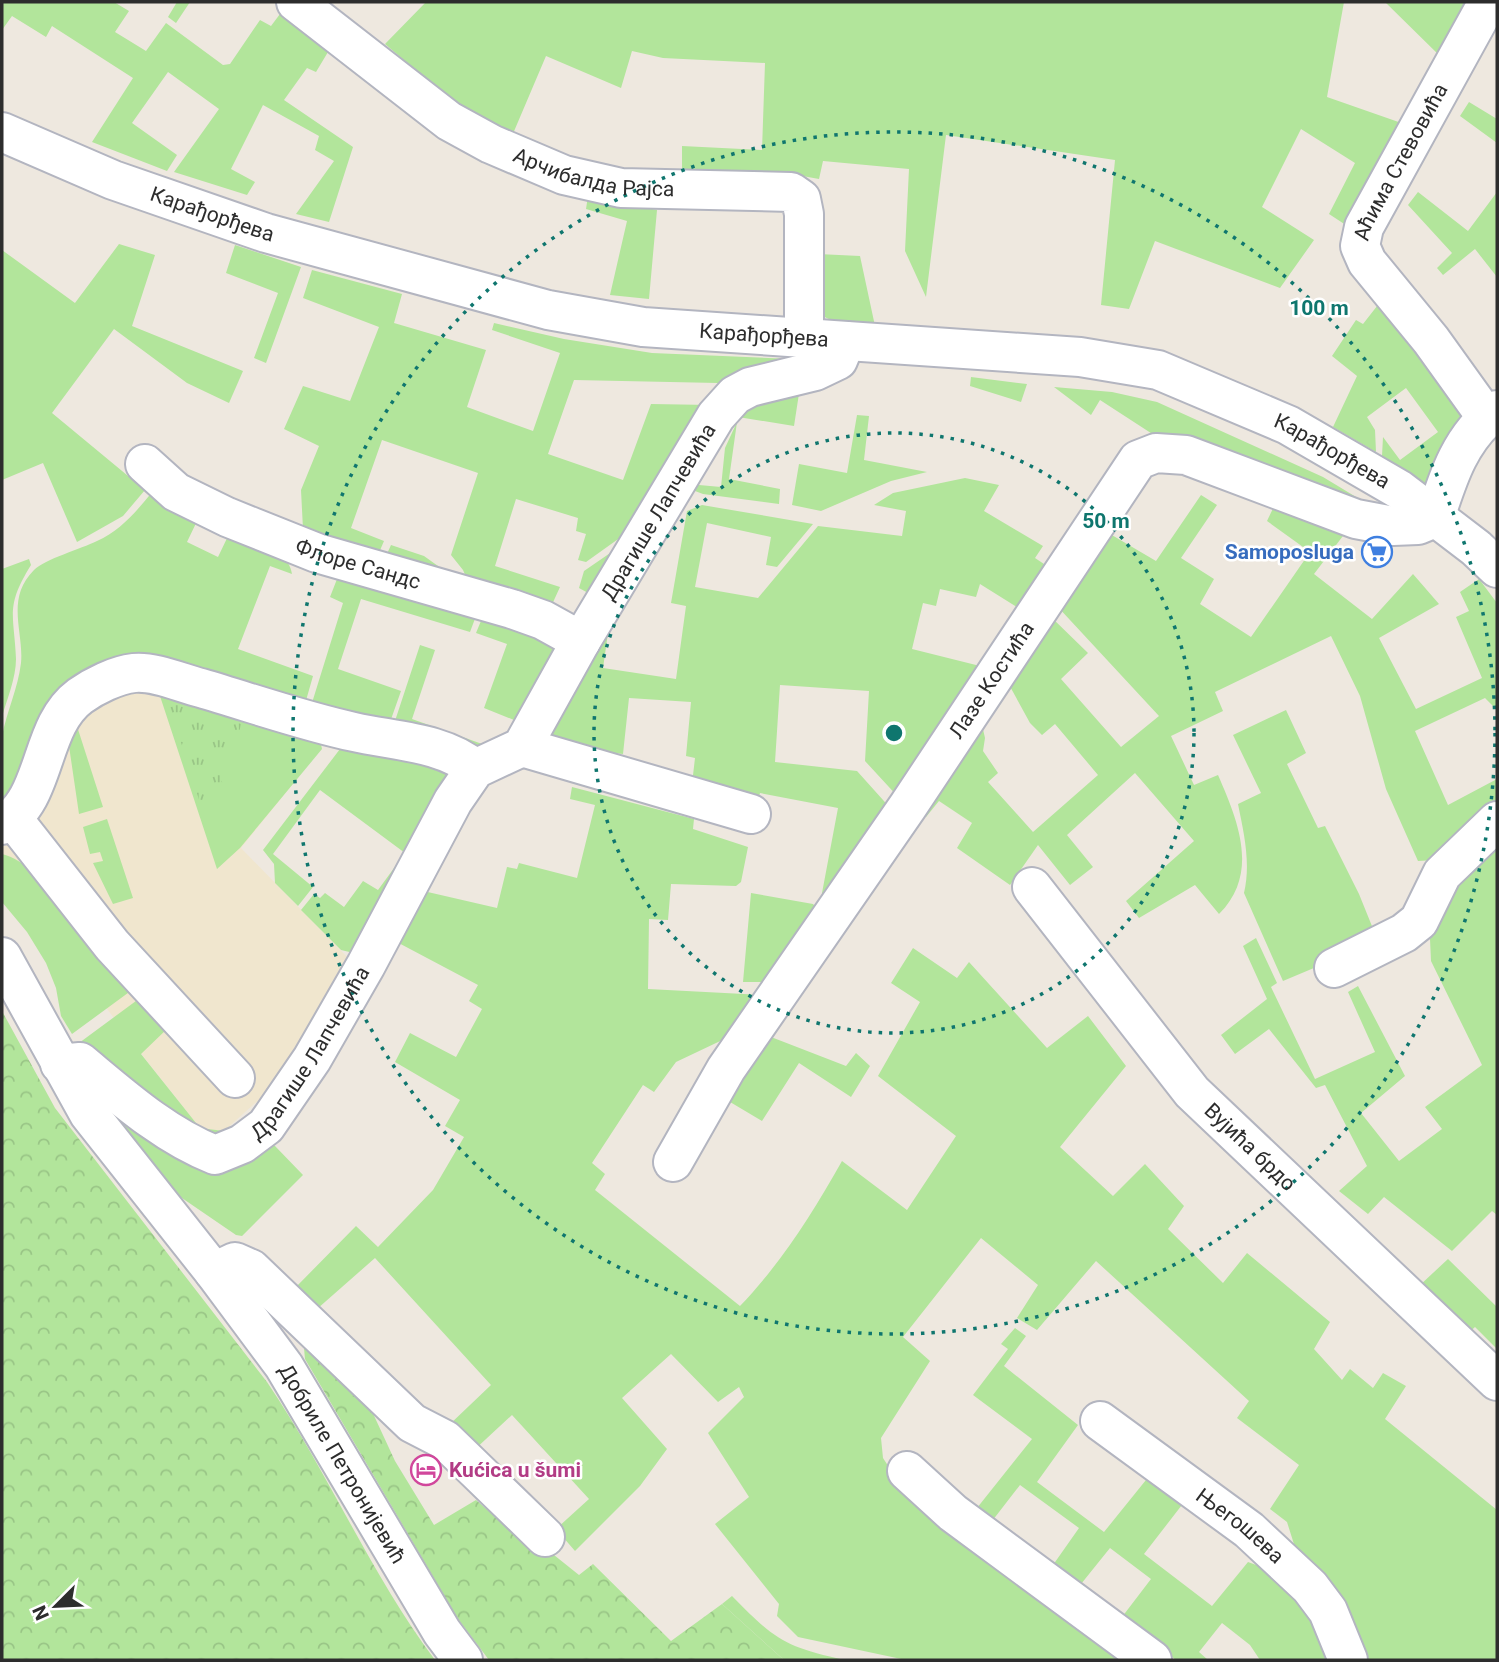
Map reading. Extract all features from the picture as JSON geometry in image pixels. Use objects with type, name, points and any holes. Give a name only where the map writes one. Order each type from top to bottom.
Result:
[{"type":"street","name":"Арчибалда Рајса","points":[[296,2],[345,37],[449,121],[491,144],[564,175],[621,188],[791,192],[801,199],[804,214],[804,337]]},
{"type":"street","name":"Аћима Стевовића","points":[[1489,2],[1364,227],[1360,246],[1367,262],[1492,414]]},
{"type":"street","name":"Карађорђева","points":[[2,132],[113,180],[266,233],[548,310],[643,327],[1080,357],[1158,370],[1288,425],[1399,490],[1476,548],[1497,568]]},
{"type":"street","name":"Драгише Лапчевића","points":[[522,747],[581,641],[716,416],[735,394],[750,387],[815,371],[838,360],[846,341]]},
{"type":"street","points":[[1435,518],[1452,463],[1492,414]]},
{"type":"street","name":"Лазе Костића","points":[[673,1162],[726,1069],[908,806],[1138,460],[1156,453],[1186,455],[1356,519],[1393,526],[1418,525],[1435,518]]},
{"type":"street","name":"Флоре Сандс","points":[[145,464],[176,492],[227,517],[317,553],[512,609],[543,620],[581,641]]},
{"type":"street","points":[[234,1078],[112,945],[7,822],[25,802],[60,720],[69,706],[81,695],[114,678],[135,673],[167,679],[351,732],[448,752],[475,769],[522,747],[751,814]]},
{"type":"street","name":"Драгише Лапчевића","points":[[60,1064],[80,1062],[151,1119],[193,1146],[215,1155],[242,1144],[266,1126],[312,1059],[366,965],[453,801],[475,769]]},
{"type":"street","points":[[1334,968],[1404,933],[1419,921],[1442,874],[1497,821]]},
{"type":"street","name":"Вујића брдо","points":[[1032,887],[1192,1092],[1497,1381]]},
{"type":"street","name":"Добриле Петронијевић","points":[[2,957],[89,1114],[214,1272],[302,1394],[387,1542],[442,1632],[463,1660]]},
{"type":"street","points":[[214,1272],[235,1262],[251,1269],[412,1423],[445,1440],[545,1537]]},
{"type":"street","name":"Његошева","points":[[1100,1421],[1249,1530],[1311,1587],[1328,1611],[1348,1660]]},
{"type":"street","points":[[907,1471],[953,1513],[1152,1660]]},
{"type":"shaded area","points":[[129,657],[321,749],[241,848],[353,963],[262,1097],[224,1131],[200,1128],[124,1032],[2,865],[2,784]]},
{"type":"green space","points":[[2,2],[114,2],[129,11],[115,32],[146,51],[166,23],[223,65],[230,64],[260,20],[271,26],[286,6],[334,42],[316,72],[307,68],[284,100],[353,147],[329,222],[296,214],[334,161],[315,150],[319,136],[263,105],[231,169],[255,182],[247,195],[174,172],[219,109],[168,72],[132,123],[177,155],[167,171],[92,142],[133,78],[52,26],[46,37],[12,16],[2,30]]},
{"type":"green space","points":[[177,2],[190,2],[176,23],[168,17]]},
{"type":"green space","points":[[426,2],[1344,2],[1327,97],[1410,126],[1355,231],[1329,214],[1355,163],[1301,129],[1262,207],[1314,240],[1280,288],[1155,241],[1129,309],[1101,305],[1115,160],[946,135],[926,297],[905,251],[909,169],[823,161],[819,179],[786,173],[682,171],[682,146],[762,150],[765,63],[663,58],[632,51],[621,88],[546,56],[512,136],[465,112],[385,44]]},
{"type":"green space","points":[[1385,2],[1473,2],[1443,59]]},
{"type":"green space","points":[[1469,102],[1497,119],[1497,143],[1460,116]]},
{"type":"green space","points":[[1418,192],[1468,231],[1497,192],[1497,277],[1475,249],[1443,275],[1437,268],[1452,253],[1408,205]]},
{"type":"green space","points":[[588,196],[657,210],[649,299],[610,295],[627,221],[586,209]]},
{"type":"green space","points":[[119,244],[155,255],[132,326],[243,371],[229,403],[187,383],[114,329],[52,413],[145,490],[123,516],[77,542],[43,463],[2,480],[2,250],[75,303]]},
{"type":"green space","points":[[235,245],[301,267],[266,363],[254,358],[278,293],[226,273]]},
{"type":"green space","points":[[818,254],[860,256],[875,326],[837,321],[826,318],[820,312],[817,304]]},
{"type":"green space","points":[[312,270],[402,294],[394,323],[486,350],[467,407],[533,431],[560,353],[492,330],[494,323],[564,339],[652,353],[793,359],[718,383],[574,380],[548,454],[623,480],[651,404],[711,405],[642,522],[586,562],[578,560],[586,534],[576,531],[578,518],[516,499],[495,566],[560,587],[549,611],[471,588],[463,570],[451,555],[478,473],[382,440],[351,528],[384,541],[378,555],[303,529],[301,490],[319,446],[284,429],[303,386],[350,401],[379,327],[303,298]]},
{"type":"green space","points":[[1381,301],[1465,418],[1434,493],[1382,456],[1383,437],[1400,460],[1438,432],[1406,388],[1367,417],[1375,430],[1376,452],[1333,427],[1357,376],[1332,356],[1356,320],[1363,324]]},
{"type":"green space","points":[[971,377],[1027,384],[1021,402],[970,386]]},
{"type":"green space","points":[[800,387],[794,426],[738,417],[735,409]]},
{"type":"green space","points":[[1054,387],[1112,392],[1157,402],[1323,477],[1366,503],[1157,437],[1100,400],[1091,415]]},
{"type":"green space","points":[[857,415],[869,416],[864,460],[927,472],[891,481],[821,511],[792,505],[799,464],[847,473]]},
{"type":"green space","points":[[737,422],[729,479],[780,489],[779,504],[703,494],[695,491],[690,483],[702,458],[699,485],[721,487],[725,448]]},
{"type":"green space","points":[[965,478],[999,485],[984,511],[1043,546],[1035,558],[1047,566],[1020,609],[980,584],[976,597],[940,589],[936,606],[923,603],[912,649],[984,667],[900,799],[865,761],[869,691],[780,685],[775,762],[857,771],[892,810],[829,904],[822,893],[838,808],[760,793],[757,804],[692,784],[695,758],[686,756],[691,702],[629,698],[623,754],[576,749],[547,739],[609,626],[603,668],[676,679],[686,606],[671,603],[687,511],[702,505],[813,524],[777,567],[766,565],[771,537],[707,523],[695,587],[758,598],[818,526],[902,536],[906,511],[874,505],[893,493]]},
{"type":"green space","points":[[153,491],[199,517],[187,542],[218,557],[230,532],[277,552],[289,565],[292,574],[270,566],[238,649],[313,676],[305,704],[147,658],[38,744],[2,805],[2,736],[21,663],[18,604],[25,581],[39,566],[97,541],[121,526]]},
{"type":"green space","points":[[1201,495],[1217,505],[1181,558],[1214,579],[1200,604],[1251,637],[1310,552],[1267,521],[1278,498],[1349,528],[1314,574],[1372,619],[1413,574],[1439,604],[1379,638],[1416,709],[1482,678],[1456,617],[1469,611],[1460,592],[1479,579],[1497,603],[1497,710],[1485,698],[1415,731],[1448,805],[1497,779],[1497,806],[1436,860],[1418,861],[1386,789],[1360,696],[1331,636],[1215,692],[1223,711],[1171,736],[1194,785],[1218,775],[1238,828],[1242,864],[1239,881],[1232,898],[1219,914],[1195,885],[1139,918],[1126,901],[1194,841],[1135,773],[1067,835],[1093,867],[1070,885],[1038,845],[1010,885],[957,848],[972,823],[939,801],[926,817],[918,812],[982,725],[985,738],[983,751],[998,773],[988,782],[1033,832],[1098,775],[1055,724],[1042,735],[1030,723],[1007,681],[1049,615],[1088,653],[1061,679],[1121,747],[1159,716],[1057,606],[1105,531],[1156,561]]},
{"type":"green space","points":[[632,538],[590,594],[579,588],[584,571]]},
{"type":"green space","points":[[391,545],[424,556],[445,571],[386,556]]},
{"type":"green space","points":[[29,559],[31,565],[14,601],[16,666],[2,717],[2,569]]},
{"type":"green space","points":[[339,574],[476,616],[470,632],[361,599],[338,669],[401,691],[389,725],[311,706],[343,603],[330,597]]},
{"type":"green space","points":[[483,616],[536,630],[558,648],[514,720],[484,708],[507,644],[476,633]]},
{"type":"green space","points":[[420,645],[435,650],[412,719],[485,745],[465,745],[393,727]]},
{"type":"green space","points":[[159,693],[320,740],[322,749],[240,848],[217,869]]},
{"type":"green space","points":[[168,701],[241,724],[236,746],[214,757],[227,798],[201,806]]},
{"type":"green space","points":[[1286,710],[1306,753],[1287,764],[1318,828],[1325,826],[1359,894],[1378,941],[1283,981],[1244,893],[1247,860],[1238,804],[1261,793],[1233,735]]},
{"type":"green space","points":[[75,720],[103,807],[79,814],[69,746]]},
{"type":"green space","points":[[346,747],[462,769],[362,955],[341,950],[301,910],[314,894],[320,898],[325,893],[344,907],[363,881],[378,890],[405,853],[320,790],[273,854],[313,887],[298,906],[275,883],[274,864],[263,850],[340,749]]},
{"type":"green space","points":[[572,787],[694,819],[693,829],[748,847],[741,882],[736,886],[671,884],[668,920],[649,919],[648,989],[763,995],[735,1034],[676,1062],[654,1092],[643,1085],[592,1163],[605,1174],[595,1190],[740,1306],[796,1237],[842,1161],[907,1210],[956,1136],[878,1076],[920,1002],[891,983],[913,948],[957,978],[969,962],[1047,1048],[1088,1016],[1126,1066],[1060,1147],[1113,1196],[1145,1164],[1184,1206],[1168,1229],[1223,1283],[1247,1253],[1330,1322],[1314,1349],[1342,1380],[1350,1369],[1373,1388],[1383,1373],[1406,1386],[1385,1419],[1497,1510],[1497,1660],[1354,1660],[1299,1560],[1287,1522],[1270,1509],[1299,1465],[1237,1418],[1249,1401],[1096,1261],[1037,1330],[1017,1318],[1038,1285],[981,1238],[903,1337],[930,1361],[881,1438],[883,1458],[896,1478],[1134,1660],[906,1660],[798,1637],[777,1616],[779,1604],[715,1524],[749,1497],[708,1433],[744,1397],[739,1387],[718,1402],[671,1354],[622,1398],[667,1449],[640,1486],[575,1551],[556,1529],[589,1499],[512,1415],[472,1452],[448,1426],[491,1385],[375,1258],[317,1309],[295,1288],[356,1226],[378,1247],[433,1190],[464,1137],[445,1126],[460,1100],[395,1062],[410,1033],[456,1057],[482,1009],[469,1001],[478,985],[393,940],[419,890],[497,908],[507,867],[517,869],[519,863],[577,878],[595,805],[570,799]]},
{"type":"green space","points":[[107,819],[133,898],[113,904],[93,863],[103,861],[100,852],[90,854],[83,827]]},
{"type":"green space","points":[[1497,833],[1497,1215],[1492,1211],[1452,1251],[1384,1197],[1368,1214],[1339,1191],[1367,1166],[1325,1085],[1316,1088],[1269,1029],[1235,1054],[1221,1035],[1267,999],[1243,946],[1256,938],[1277,983],[1271,987],[1315,1079],[1375,1052],[1348,992],[1358,986],[1405,1076],[1361,1113],[1399,1161],[1442,1129],[1425,1107],[1482,1065],[1431,961],[1430,939],[1442,900]]},
{"type":"green space","points":[[2,854],[19,861],[54,892],[132,990],[72,1034],[61,1016],[56,988],[46,963],[27,932],[2,902]]},
{"type":"green space","points":[[751,893],[813,904],[822,914],[774,982],[743,982]]},
{"type":"green space","points":[[140,998],[168,1028],[141,1054],[200,1128],[224,1131],[200,1135],[167,1119],[118,1081],[79,1043]]},
{"type":"green space","points":[[2,1011],[55,1108],[267,1382],[310,1451],[390,1593],[435,1660],[2,1660]]},
{"type":"green space","points":[[761,1033],[846,1066],[856,1053],[870,1066],[851,1097],[799,1063],[762,1121],[720,1096]]},
{"type":"green space","points":[[100,1098],[154,1134],[275,1146],[303,1175],[242,1236],[236,1235],[179,1196]]},
{"type":"green space","points":[[1448,1259],[1497,1307],[1497,1349],[1475,1327],[1466,1335],[1419,1286]]},
{"type":"green space","points":[[1015,1328],[1026,1336],[1004,1366],[1078,1425],[1037,1482],[1104,1532],[1150,1475],[1185,1501],[1144,1554],[1212,1606],[1248,1562],[1273,1571],[1295,1584],[1334,1660],[1260,1660],[1250,1645],[1222,1623],[1199,1652],[1208,1660],[1176,1660],[1122,1617],[1151,1579],[1110,1548],[1081,1584],[1053,1565],[1079,1528],[1020,1485],[989,1525],[973,1513],[1032,1439],[973,1395],[1008,1349],[1001,1344]]},
{"type":"green space","points":[[304,1348],[309,1348],[370,1407],[395,1461],[434,1525],[476,1500],[525,1542],[554,1555],[579,1575],[593,1564],[671,1641],[722,1604],[784,1660],[489,1660],[458,1619],[305,1359]]},
{"type":"green space","points":[[732,1596],[759,1623],[782,1640],[808,1651],[845,1660],[784,1660],[722,1604]]},
{"type":"place","name":"Samoposluga","points":[[1377,552]]},
{"type":"place","name":"Kućica u šumi","points":[[426,1470]]}]
